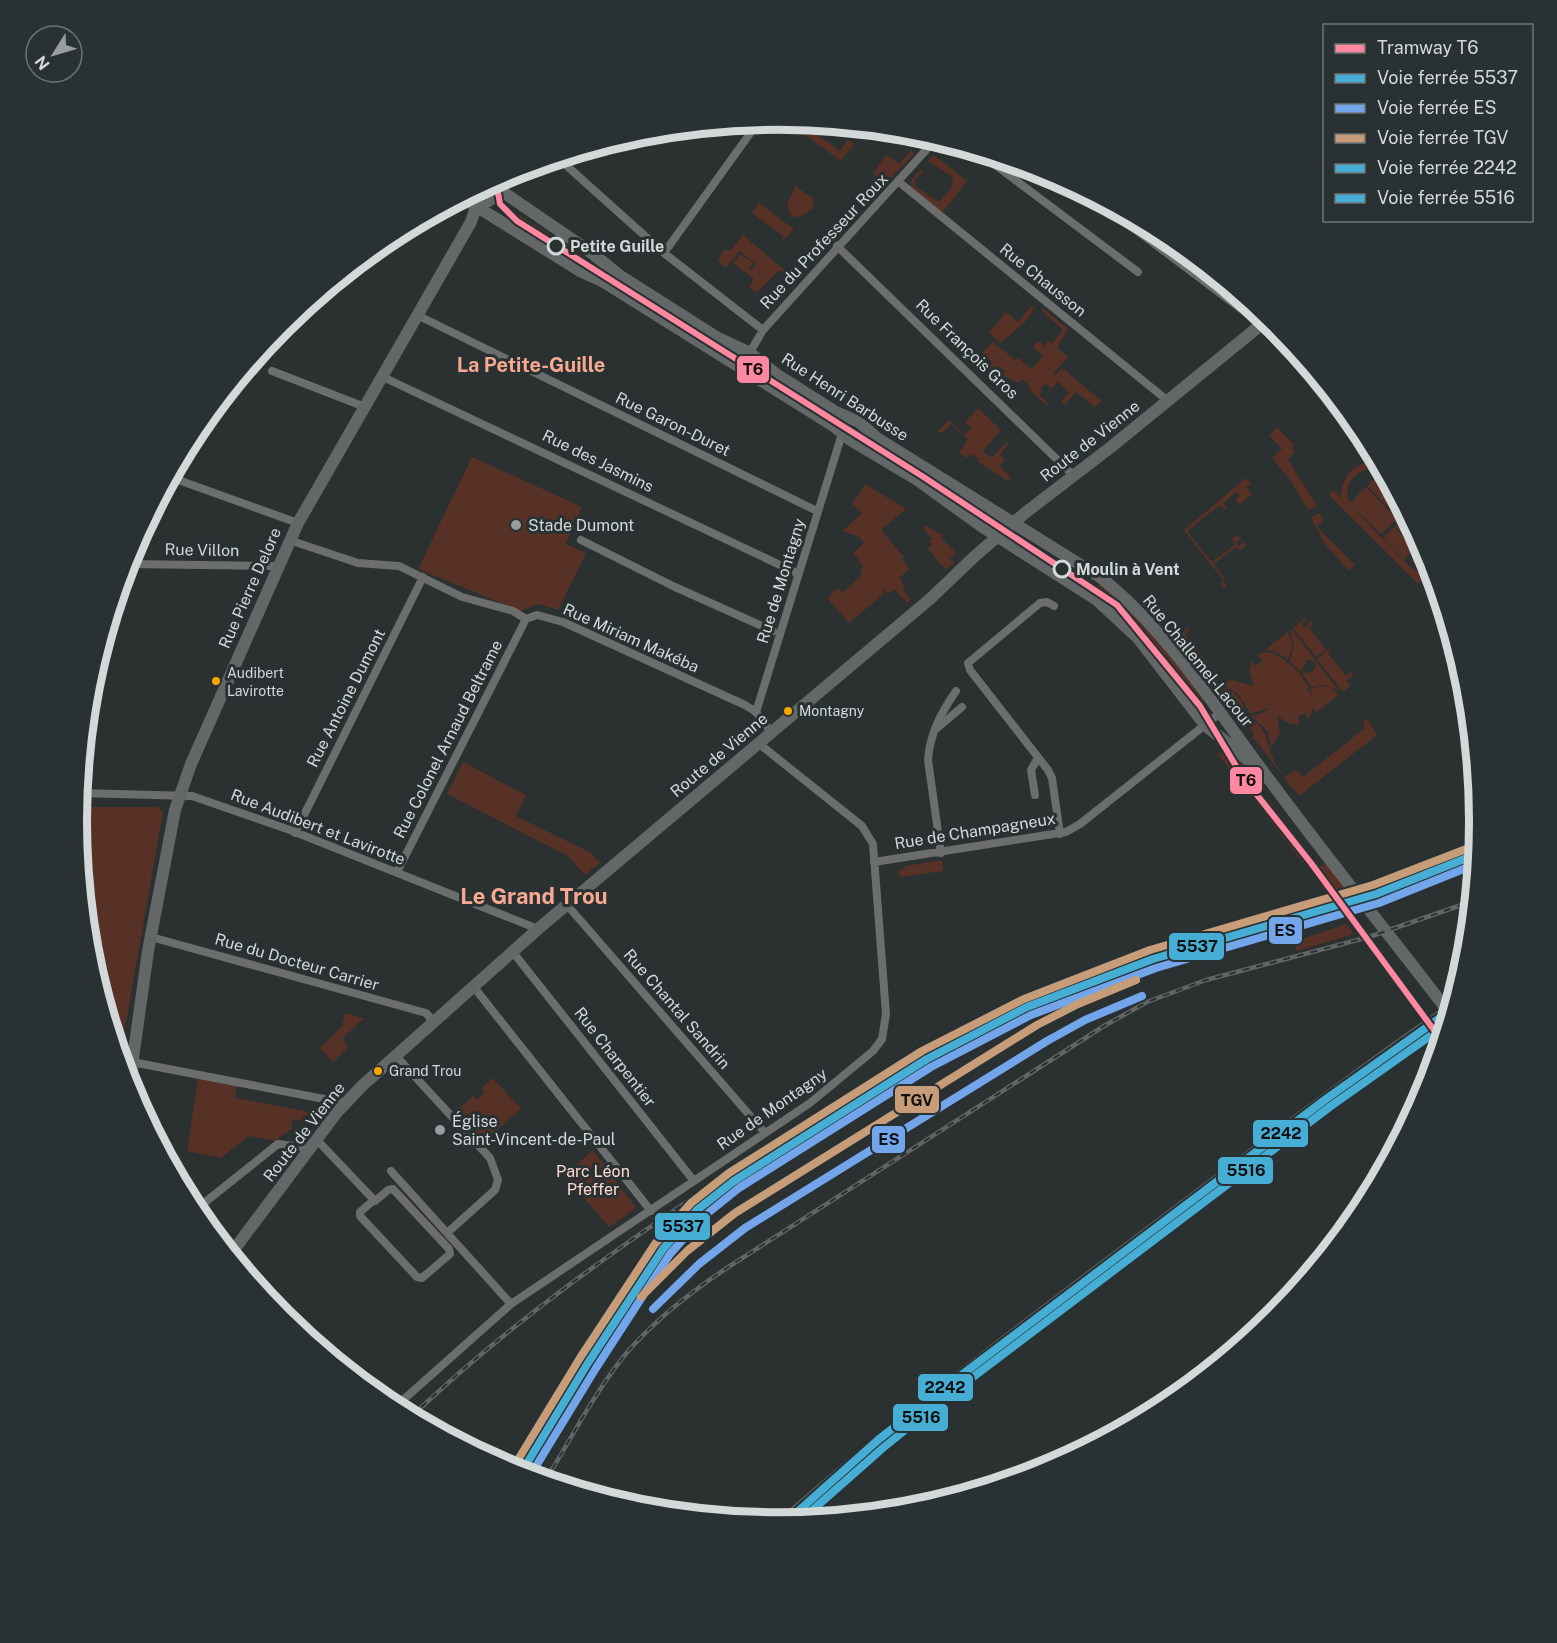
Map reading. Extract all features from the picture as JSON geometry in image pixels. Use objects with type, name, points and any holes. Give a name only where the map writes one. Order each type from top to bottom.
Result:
[{"type":"street","points":[[664,253],[753,131]]},
{"type":"street","name":"Rue du Professeur Roux","points":[[740,369],[763,330],[929,147]]},
{"type":"street","points":[[565,164],[664,253],[763,330]]},
{"type":"street","points":[[996,166],[1138,272]]},
{"type":"street","name":"Rue Chausson","points":[[899,182],[1168,401]]},
{"type":"street","points":[[503,188],[503,192]]},
{"type":"street","points":[[496,191],[503,192]]},
{"type":"street","points":[[478,207],[503,192]]},
{"type":"street","name":"Rue Henri Barbusse","points":[[503,192],[592,253],[619,275],[718,338],[750,353],[776,374],[859,423],[877,438],[1018,525]]},
{"type":"street","points":[[478,207],[480,198]]},
{"type":"street","name":"Rue Henri Barbusse","points":[[470,202],[580,271],[602,281],[836,427],[842,434],[916,478],[1001,538]]},
{"type":"street","name":"Rue Pierre Delore","points":[[132,1062],[151,937],[180,795],[289,540],[419,316],[478,207]]},
{"type":"street","points":[[1150,239],[1216,287]]},
{"type":"street","name":"Rue François Gros","points":[[837,246],[1073,475]]},
{"type":"street","name":"Rue Garon-Duret","points":[[419,316],[818,511]]},
{"type":"street","name":"Route de Vienne","points":[[235,1248],[345,1103],[395,1055],[538,928],[1018,525],[1073,475],[1259,326]]},
{"type":"street","points":[[272,371],[365,407]]},
{"type":"street","name":"Rue des Jasmins","points":[[383,377],[799,574]]},
{"type":"street","name":"Rue de Montagny","points":[[756,712],[842,434]]},
{"type":"street","points":[[178,480],[298,523]]},
{"type":"street","name":"Rue Challemel-Lacour","points":[[1018,525],[1100,577],[1124,597],[1220,712],[1276,790],[1444,1006]]},
{"type":"street","name":"Rue Challemel-Lacour","points":[[1001,538],[1089,594],[1114,614],[1138,638],[1205,725],[1241,752],[1276,790]]},
{"type":"street","name":"Rue Miriam Makéba","points":[[289,540],[358,563],[399,566],[462,597],[513,611],[526,619],[537,615],[562,622],[756,712]]},
{"type":"street","points":[[581,540],[675,587],[773,631]]},
{"type":"street","name":"Rue Villon","points":[[137,564],[276,566]]},
{"type":"street","name":"Rue Antoine Dumont","points":[[296,833],[423,577]]},
{"type":"street","points":[[1054,606],[1047,602],[1040,603],[968,663],[970,670],[1052,778],[1060,834]]},
{"type":"street","name":"Rue Colonel Arnaud Beltrame","points":[[397,872],[526,619]]},
{"type":"street","points":[[941,853],[928,760],[933,731],[939,716],[956,691]]},
{"type":"street","points":[[933,731],[962,707]]},
{"type":"street","points":[[756,712],[771,732]]},
{"type":"street","name":"Rue de Champagneux","points":[[874,862],[1060,834],[1080,824],[1220,712]]},
{"type":"street","name":"Rue de Montagny","points":[[402,1401],[511,1305],[828,1089],[864,1060],[882,1039],[886,1014],[873,844],[862,826],[758,743]]},
{"type":"street","points":[[1035,795],[1031,770],[1036,756]]},
{"type":"street","name":"Rue Audibert et Lavirotte","points":[[88,793],[192,796],[296,833],[538,928]]},
{"type":"street","name":"Rue Chantal Sandrin","points":[[567,905],[765,1133]]},
{"type":"street","name":"Rue du Docteur Carrier","points":[[151,937],[426,1013],[433,1021]]},
{"type":"street","name":"Rue Charpentier","points":[[512,951],[694,1181]]},
{"type":"street","points":[[473,986],[651,1211]]},
{"type":"street","points":[[395,1055],[490,1158],[498,1180],[495,1190],[447,1233]]},
{"type":"street","points":[[132,1062],[345,1103]]},
{"type":"street","points":[[203,1204],[278,1144],[313,1144],[374,1200]]},
{"type":"street","points":[[391,1171],[511,1305]]},
{"type":"street","points":[[393,1189],[449,1249],[450,1254],[422,1278],[417,1277],[360,1216],[360,1212],[374,1200],[393,1189]]},
{"type":"green space","points":[[799,130],[812,131],[840,151],[848,140],[854,144],[841,161]]},
{"type":"green space","points":[[911,150],[915,153],[886,183],[873,173],[886,155],[900,164]]},
{"type":"green space","points":[[934,155],[967,181],[942,213],[912,188],[911,180],[921,169],[923,171],[914,181],[915,186],[939,202],[953,186],[951,184],[954,178],[928,161]]},
{"type":"green space","points":[[795,186],[814,199],[812,209],[800,217],[791,216],[787,205]]},
{"type":"green space","points":[[759,203],[794,229],[782,241],[783,236],[752,213]]},
{"type":"green space","points":[[519,215],[585,257],[581,264],[515,222]]},
{"type":"green space","points":[[743,235],[795,279],[793,281],[779,270],[757,293],[749,287],[754,279],[733,263],[741,254],[753,263],[749,268],[751,270],[756,264],[740,251],[726,268],[718,261],[724,249],[730,251]]},
{"type":"green space","points":[[593,258],[734,349],[728,358],[585,270]]},
{"type":"green space","points":[[1031,306],[1034,308],[1026,321],[1001,343],[989,333],[1006,312],[1018,322]]},
{"type":"green space","points":[[1043,308],[1068,329],[1057,348],[1068,357],[1053,374],[1055,375],[1062,368],[1102,401],[1095,407],[1076,392],[1065,405],[1061,401],[1069,392],[1058,382],[1051,389],[1046,383],[1040,389],[1042,391],[1039,395],[1049,404],[1047,406],[1022,379],[1018,383],[1002,375],[1005,371],[1001,368],[996,373],[989,368],[992,362],[982,353],[993,342],[1015,360],[1018,358],[1032,369],[1043,356],[1033,347],[1038,341],[1044,346],[1048,341],[1051,344],[1063,330],[1041,310]]},
{"type":"green space","points":[[978,408],[1001,430],[983,451],[992,458],[1007,441],[1009,443],[1000,455],[1005,460],[999,466],[1011,477],[1008,481],[978,462],[979,459],[970,454],[967,458],[959,453],[968,439],[951,424],[941,434],[938,431],[949,420],[965,435],[971,428],[965,422]]},
{"type":"green space","points":[[860,427],[993,512],[982,521],[949,495],[854,436]]},
{"type":"green space","points":[[1277,427],[1294,445],[1292,448],[1295,451],[1288,460],[1317,506],[1308,510],[1291,481],[1272,458],[1282,449],[1269,435]]},
{"type":"green space","name":"Stade Dumont","points":[[472,457],[582,507],[566,544],[586,553],[558,610],[538,604],[521,611],[418,569]]},
{"type":"green space","points":[[1369,462],[1372,468],[1360,472],[1350,482],[1348,495],[1350,503],[1366,487],[1397,519],[1381,534],[1350,505],[1410,567],[1423,574],[1426,580],[1418,584],[1329,495],[1333,490],[1341,498],[1344,483],[1356,467]]},
{"type":"green space","points":[[1377,476],[1399,516],[1398,517],[1367,486]]},
{"type":"green space","points":[[1246,478],[1251,483],[1246,488],[1252,494],[1239,505],[1235,500],[1240,496],[1236,492],[1223,503],[1227,507],[1224,510],[1220,505],[1187,531],[1212,562],[1235,545],[1232,539],[1236,535],[1242,540],[1235,542],[1238,547],[1243,541],[1246,545],[1240,551],[1236,547],[1214,564],[1225,579],[1223,581],[1227,586],[1225,588],[1220,583],[1223,580],[1184,530]]},
{"type":"green space","points":[[865,484],[906,509],[881,530],[904,557],[902,559],[910,569],[899,578],[905,587],[903,590],[911,600],[907,603],[895,589],[888,594],[883,589],[884,594],[849,623],[827,598],[838,588],[842,593],[860,577],[863,566],[853,553],[864,543],[859,537],[842,531],[862,513],[852,504]]},
{"type":"green space","points":[[1320,513],[1323,520],[1317,527],[1355,565],[1349,571],[1325,544],[1311,517]]},
{"type":"green space","points":[[1401,520],[1410,541],[1394,526]]},
{"type":"green space","points":[[925,525],[944,536],[941,538],[956,553],[950,558],[955,563],[946,570],[928,549],[932,545],[929,541],[932,539],[923,528]]},
{"type":"green space","points":[[1394,527],[1414,549],[1404,560],[1383,538]]},
{"type":"green space","points":[[1417,557],[1423,573],[1412,561]]},
{"type":"green space","points":[[1101,581],[1138,615],[1205,699],[1195,707],[1093,594]]},
{"type":"green space","points":[[1304,619],[1307,621],[1301,623],[1305,628],[1311,620],[1314,624],[1309,628],[1326,650],[1316,657],[1293,628]]},
{"type":"green space","points":[[1187,628],[1190,630],[1185,634],[1207,662],[1205,664],[1219,677],[1215,684],[1230,690],[1240,700],[1245,710],[1242,715],[1231,705],[1228,706],[1175,638]]},
{"type":"green space","points":[[1290,630],[1339,691],[1323,685],[1311,687],[1302,673],[1312,672],[1316,665],[1313,660],[1307,660],[1301,672],[1290,661],[1294,645]]},
{"type":"green space","points":[[1288,632],[1293,645],[1288,659],[1273,651],[1265,650]]},
{"type":"green space","points":[[1332,647],[1328,653],[1346,676],[1351,672],[1354,676],[1346,680],[1350,685],[1354,682],[1343,692],[1317,659]]},
{"type":"green space","points":[[1264,652],[1273,653],[1286,661],[1285,664],[1288,662],[1299,672],[1309,688],[1306,691],[1310,690],[1314,706],[1309,719],[1304,713],[1298,717],[1300,725],[1288,723],[1277,716],[1280,732],[1271,748],[1268,731],[1251,716],[1262,713],[1270,707],[1251,714],[1237,693],[1221,684],[1232,680],[1254,686],[1249,672],[1252,660],[1256,666],[1262,661],[1258,655]]},
{"type":"green space","points":[[1319,686],[1331,688],[1339,695],[1315,713],[1311,689]]},
{"type":"green space","points":[[1367,718],[1377,735],[1299,796],[1284,778],[1293,771],[1298,771],[1303,777],[1365,728],[1363,722]]},
{"type":"green space","points":[[1251,719],[1263,730],[1281,773],[1252,736],[1254,734],[1246,720]]},
{"type":"green space","points":[[1228,746],[1258,778],[1245,788],[1218,755]]},
{"type":"green space","points":[[463,762],[526,795],[516,816],[591,853],[600,863],[585,875],[568,856],[447,794]]},
{"type":"green space","points":[[1256,785],[1312,856],[1303,863],[1248,792]]},
{"type":"green space","points":[[87,807],[158,807],[163,812],[123,1040],[100,956],[93,912],[88,867]]},
{"type":"green space","points":[[942,860],[943,871],[900,877],[899,871],[906,866]]},
{"type":"green space","points":[[1317,862],[1321,867],[1325,863],[1349,891],[1329,897],[1309,869]]},
{"type":"green space","points":[[1346,924],[1354,934],[1297,951],[1293,942]]},
{"type":"green space","points":[[345,1013],[364,1018],[343,1038],[348,1047],[333,1062],[320,1048],[342,1026]]},
{"type":"green space","points":[[198,1078],[237,1085],[235,1098],[311,1112],[300,1121],[293,1119],[291,1129],[275,1141],[249,1136],[221,1158],[187,1151]]},
{"type":"green space","points":[[493,1078],[521,1109],[484,1142],[459,1115],[459,1109],[473,1096],[477,1100],[484,1093],[481,1088]]},
{"type":"green space","name":"Parc Léon Pfeffer","points":[[593,1150],[636,1208],[609,1227],[567,1178],[577,1170],[575,1166]]},
{"type":"railway","points":[[549,1474],[592,1402],[624,1356],[675,1306],[733,1264],[1104,1026],[1147,1002],[1206,980],[1369,937],[1465,904]]},
{"type":"railway","points":[[789,1513],[906,1414],[994,1345],[1289,1121],[1443,1010]]},
{"type":"railway","points":[[418,1411],[483,1352],[521,1322],[636,1236],[716,1182]]},
{"type":"tram line","name":"T6","points":[[498,190],[500,204],[517,221],[922,476],[1117,605],[1200,706],[1242,776],[1311,863],[1436,1033]]},
{"type":"rail line","name":"TGV","points":[[517,1461],[580,1358],[655,1244],[691,1203],[729,1173],[922,1051],[1024,999],[1150,950],[1373,885],[1469,848]]},
{"type":"rail line","name":"5537","points":[[526,1465],[588,1363],[663,1249],[697,1210],[734,1181],[927,1059],[1027,1007],[1153,959],[1376,894],[1469,857]]},
{"type":"rail line","name":"ES","points":[[535,1468],[670,1254],[703,1217],[739,1188],[931,1067],[1031,1015],[1156,968],[1379,903],[1469,867]]},
{"type":"rail line","name":"TGV","points":[[641,1297],[687,1251],[735,1213],[1037,1025],[1078,1004],[1136,980]]},
{"type":"rail line","name":"ES","points":[[653,1309],[699,1264],[745,1228],[1047,1041],[1085,1020],[1142,996]]},
{"type":"rail line","name":"2242","points":[[797,1513],[878,1440],[939,1392],[1326,1099],[1441,1017]]},
{"type":"rail line","name":"5516","points":[[810,1512],[884,1447],[944,1399],[1331,1106],[1437,1031]]},
{"type":"place","name":"Petite Guille","points":[[556,246]]},
{"type":"place","name":"Stade Dumont","points":[[516,525]]},
{"type":"place","name":"Moulin à Vent","points":[[1062,569]]},
{"type":"place","name":"Audibert Lavirotte","points":[[216,681]]},
{"type":"place","name":"Montagny","points":[[788,711]]},
{"type":"place","name":"Grand Trou","points":[[378,1071]]},
{"type":"place","name":"Église Saint-Vincent-de-Paul","points":[[440,1130]]},
{"type":"district","name":"La Petite-Guille","points":[[531,365]]},
{"type":"district","name":"Le Grand Trou","points":[[534,896]]}]
